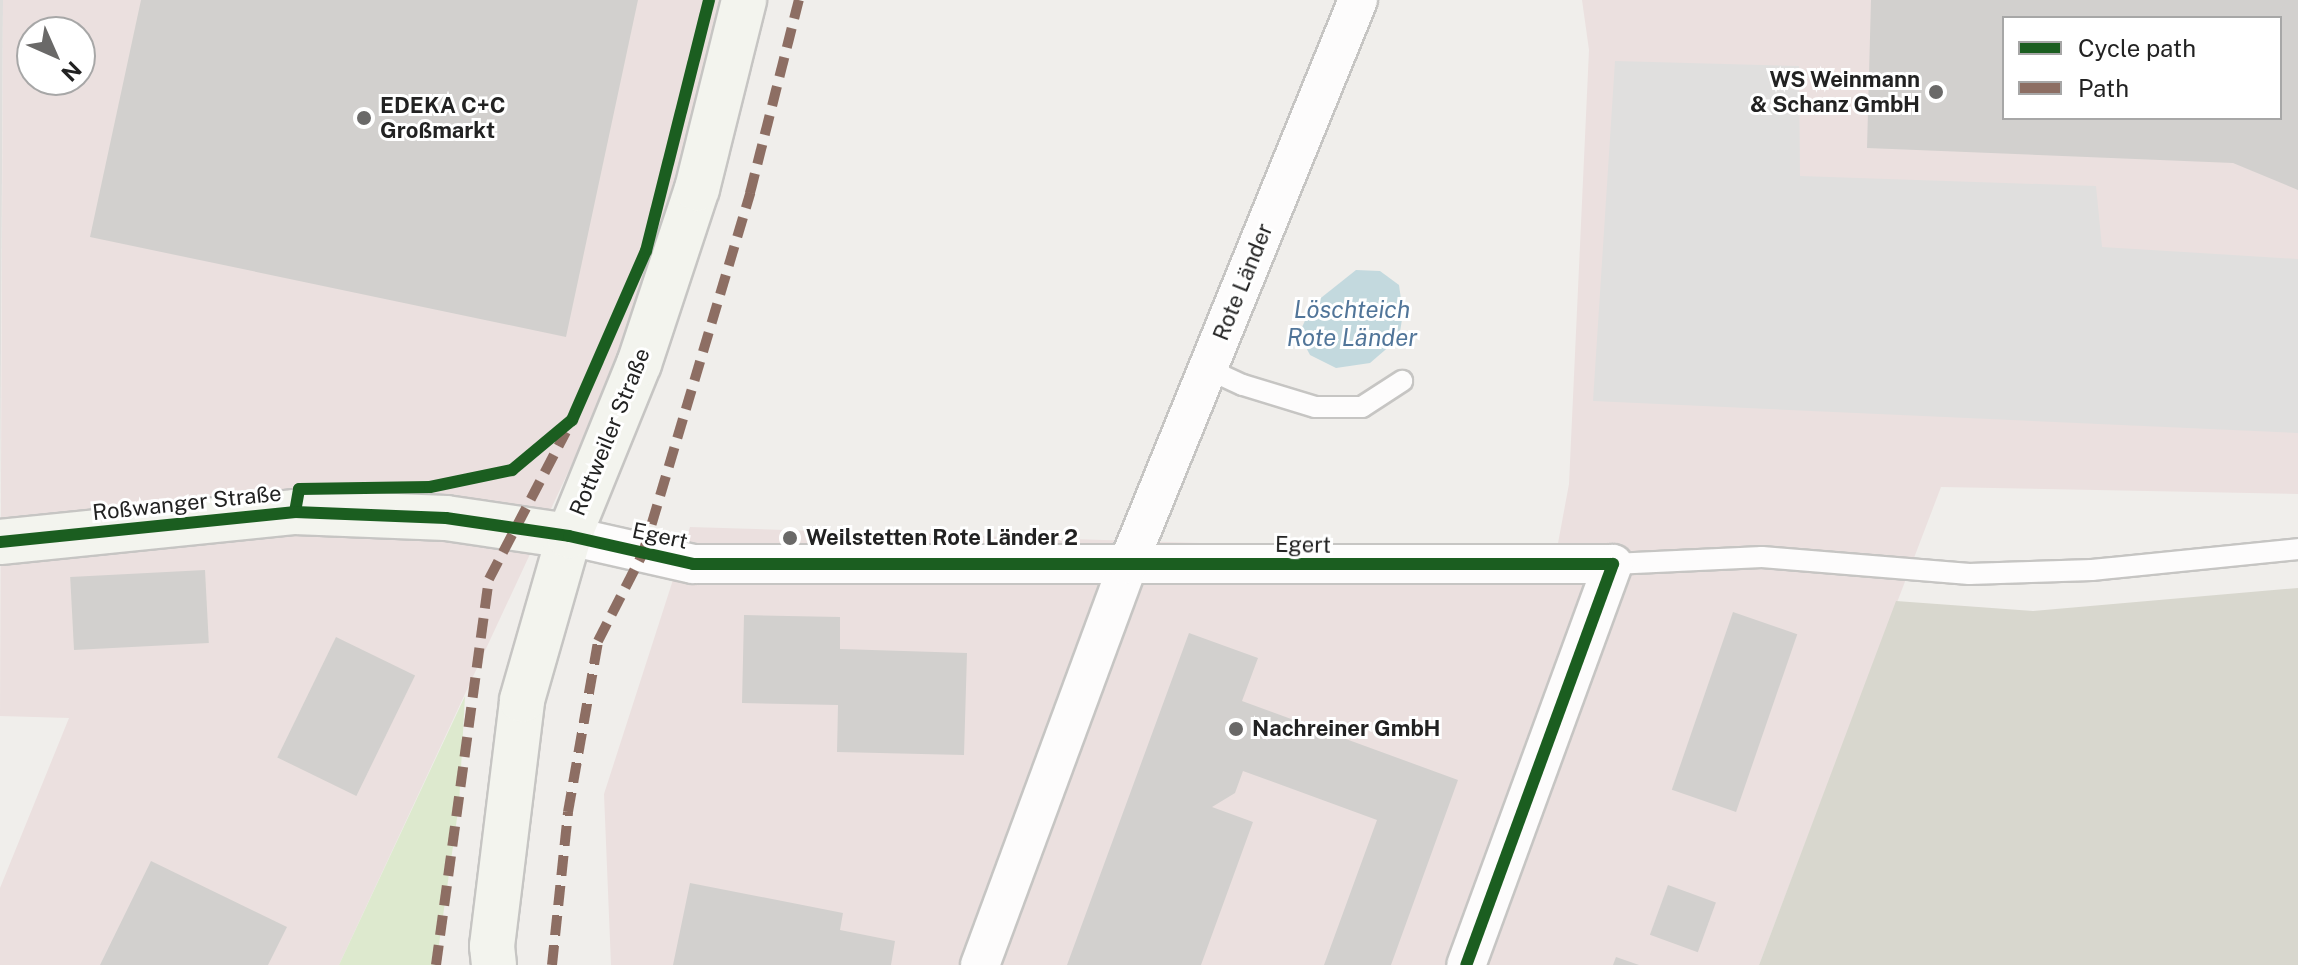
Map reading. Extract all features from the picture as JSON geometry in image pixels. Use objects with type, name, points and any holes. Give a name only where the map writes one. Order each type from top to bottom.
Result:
[{"type":"main road","name":"Rottweiler Straße","points":[[494,965],[492,946],[522,700],[569,536],[639,364],[697,189],[744,0]]},
{"type":"main road","name":"Roßwanger Straße","points":[[0,542],[295,512],[446,518],[569,536]]},
{"type":"street","name":"Rote Länder","points":[[1128,564],[1358,0]]},
{"type":"street","name":"Egert","points":[[569,536],[693,564],[1362,567],[1613,564]]},
{"type":"street","points":[[980,965],[1128,564]]},
{"type":"street","points":[[1466,965],[1613,564]]},
{"type":"lane","points":[[1208,369],[1243,385],[1315,407],[1362,407],[1402,381]]},
{"type":"lane","points":[[1613,564],[1762,557],[1969,574],[2092,570],[2298,549]]},
{"type":"shaded area","points":[[0,0],[3,0],[0,510]]},
{"type":"shaded area","points":[[3,0],[719,0],[702,84],[623,354],[339,965],[0,965],[0,888],[69,718],[0,716]]},
{"type":"shaded area","points":[[1582,0],[2298,0],[2298,494],[1941,487],[1759,965],[611,965],[604,794],[690,527],[1556,554],[1569,484],[1589,50]]},
{"type":"shaded area","points":[[1615,61],[1799,66],[1800,176],[2096,186],[2102,247],[2298,259],[2298,433],[1593,401]]},
{"type":"shaded area","points":[[2298,588],[2298,965],[1759,965],[1896,601],[2033,611]]},
{"type":"green space","points":[[465,696],[459,804],[436,965],[339,965]]},
{"type":"water","name":"Löschteich Rote Länder","points":[[1356,270],[1380,271],[1399,285],[1403,313],[1399,338],[1370,363],[1336,368],[1310,355],[1299,334],[1312,305]]},
{"type":"building","name":"EDEKA C+C Großmarkt","points":[[141,0],[638,0],[566,337],[90,237]]},
{"type":"building","name":"WS Weinmann & Schanz GmbH","points":[[1871,0],[2298,0],[2298,190],[2233,163],[1867,148]]},
{"type":"building","points":[[205,570],[209,643],[74,650],[70,577]]},
{"type":"building","points":[[1733,612],[1797,634],[1736,812],[1672,790]]},
{"type":"building","points":[[744,615],[840,617],[840,649],[967,653],[964,755],[837,752],[838,705],[742,703]]},
{"type":"building","points":[[1189,633],[1258,658],[1242,701],[1458,780],[1391,965],[1324,965],[1377,820],[1243,771],[1235,793],[1212,807],[1253,822],[1201,965],[1067,965]]},
{"type":"building","points":[[336,637],[415,676],[356,796],[277,757]]},
{"type":"building","points":[[151,861],[287,927],[268,965],[100,965]]},
{"type":"building","points":[[690,883],[843,913],[840,930],[895,941],[891,965],[673,965]]},
{"type":"building","points":[[1668,885],[1716,902],[1698,952],[1650,935]]},
{"type":"building","points":[[1616,957],[1639,965],[1613,965]]},
{"type":"marked path","points":[[552,965],[568,812],[598,641],[643,553],[750,193],[799,0]]},
{"type":"marked path","points":[[436,965],[489,579],[566,432]]},
{"type":"cycle path","points":[[295,512],[299,489],[430,487],[512,470],[572,420],[646,251],[709,0]]},
{"type":"cycle path","points":[[0,542],[295,512],[446,518],[569,536],[693,564],[1613,564],[1466,965]]},
{"type":"place","name":"WS Weinmann & Schanz GmbH","points":[[1936,92]]},
{"type":"place","name":"EDEKA C+C Großmarkt","points":[[364,118]]},
{"type":"place","name":"Weilstetten Rote Länder 2","points":[[790,538]]},
{"type":"place","name":"Nachreiner GmbH","points":[[1236,729]]}]
